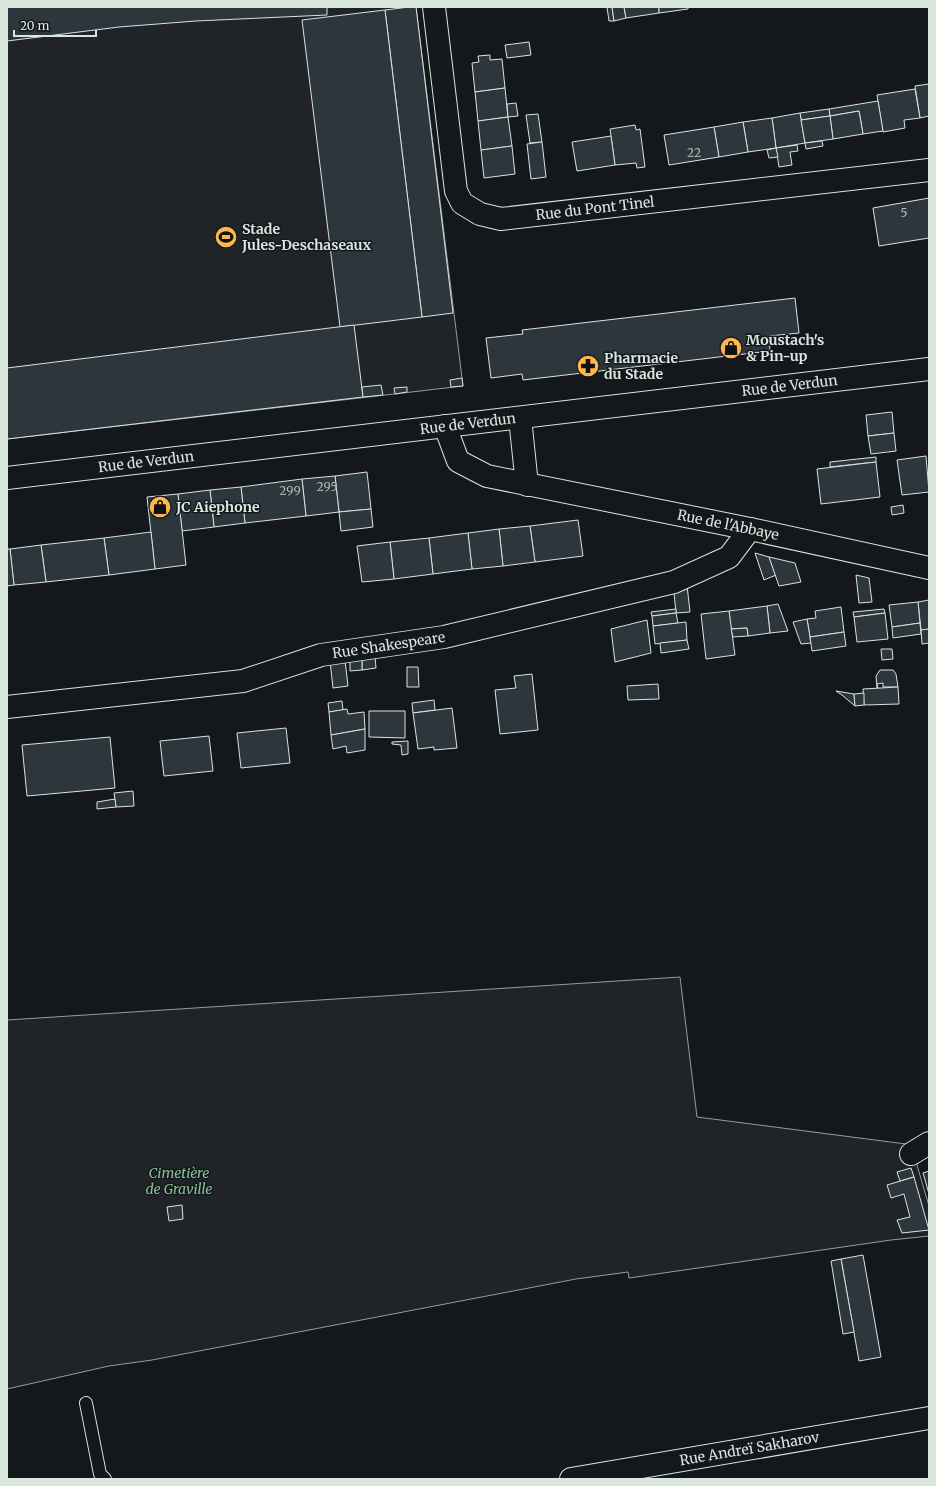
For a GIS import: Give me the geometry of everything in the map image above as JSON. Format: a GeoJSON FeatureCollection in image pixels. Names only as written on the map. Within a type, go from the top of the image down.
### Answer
{"type":"FeatureCollection","features":[{"type":"Feature","properties":{"kind":"street","name":"Rue du Pont Tinel"},"geometry":{"type":"LineString","coordinates":[[434,7],[456,191],[462,203],[480,214],[501,219],[929,170]]}},
{"type":"Feature","properties":{"kind":"street","name":"Rue de Verdun"},"geometry":{"type":"LineString","coordinates":[[7,478],[929,369]]}},
{"type":"Feature","properties":{"kind":"street"},"geometry":{"type":"LineString","coordinates":[[520,418],[527,485]]}},
{"type":"Feature","properties":{"kind":"street","name":"Rue de l'Abbaye"},"geometry":{"type":"LineString","coordinates":[[445,426],[458,461],[487,476],[750,529],[929,568]]}},
{"type":"Feature","properties":{"kind":"street","name":"Rue Shakespeare"},"geometry":{"type":"LineString","coordinates":[[7,707],[243,681],[321,655],[444,637],[674,582],[729,557],[750,529]]}},
{"type":"Feature","properties":{"kind":"street","name":"Rue Andreï Sakharov"},"geometry":{"type":"LineString","coordinates":[[571,1479],[929,1418]]}},
{"type":"Feature","properties":{"kind":"lane"},"geometry":{"type":"LineString","coordinates":[[86,1403],[100,1474],[105,1479]]}},
{"type":"Feature","properties":{"kind":"green space","name":"Stade Jules-Deschaseaux"},"geometry":{"type":"Polygon","coordinates":[[[7,7],[416,7],[463,386],[7,439],[7,7]]]}},
{"type":"Feature","properties":{"kind":"green space","name":"Cimetière de Graville"},"geometry":{"type":"Polygon","coordinates":[[[680,977],[697,1117],[906,1144],[917,1165],[929,1206],[929,1236],[891,1240],[629,1278],[628,1272],[576,1279],[152,1360],[109,1366],[7,1389],[7,1020],[680,977]]]}},
{"type":"Feature","properties":{"kind":"building"},"geometry":{"type":"Polygon","coordinates":[[[7,7],[327,7],[327,15],[196,21],[119,27],[7,41],[7,7]]]}},
{"type":"Feature","properties":{"kind":"building"},"geometry":{"type":"Polygon","coordinates":[[[416,7],[453,313],[422,317],[385,10],[416,7]]]}},
{"type":"Feature","properties":{"kind":"building"},"geometry":{"type":"Polygon","coordinates":[[[607,7],[612,7],[614,21],[609,21],[607,7]]]}},
{"type":"Feature","properties":{"kind":"building"},"geometry":{"type":"Polygon","coordinates":[[[612,7],[624,7],[626,18],[614,21],[612,7]]]}},
{"type":"Feature","properties":{"kind":"building"},"geometry":{"type":"Polygon","coordinates":[[[624,7],[659,7],[659,13],[626,18],[624,7]]]}},
{"type":"Feature","properties":{"kind":"building"},"geometry":{"type":"Polygon","coordinates":[[[659,7],[688,7],[688,9],[659,13],[659,7]]]}},
{"type":"Feature","properties":{"kind":"building"},"geometry":{"type":"Polygon","coordinates":[[[385,10],[422,317],[340,327],[302,20],[385,10]]]}},
{"type":"Feature","properties":{"kind":"building"},"geometry":{"type":"Polygon","coordinates":[[[529,42],[531,55],[507,58],[505,45],[529,42]]]}},
{"type":"Feature","properties":{"kind":"building"},"geometry":{"type":"Polygon","coordinates":[[[490,55],[490,60],[502,59],[505,88],[475,92],[472,63],[479,62],[478,56],[490,55]]]}},
{"type":"Feature","properties":{"kind":"building"},"geometry":{"type":"Polygon","coordinates":[[[929,84],[929,116],[920,118],[915,86],[929,84]]]}},
{"type":"Feature","properties":{"kind":"building"},"geometry":{"type":"Polygon","coordinates":[[[505,88],[508,117],[478,121],[475,92],[505,88]]]}},
{"type":"Feature","properties":{"kind":"building"},"geometry":{"type":"Polygon","coordinates":[[[915,89],[920,118],[904,120],[905,128],[883,132],[877,95],[915,89]]]}},
{"type":"Feature","properties":{"kind":"building"},"geometry":{"type":"Polygon","coordinates":[[[878,101],[883,131],[863,134],[859,111],[830,116],[829,109],[878,101]]]}},
{"type":"Feature","properties":{"kind":"building"},"geometry":{"type":"Polygon","coordinates":[[[516,103],[518,116],[508,117],[507,104],[516,103]]]}},
{"type":"Feature","properties":{"kind":"building"},"geometry":{"type":"Polygon","coordinates":[[[829,109],[830,116],[801,120],[800,113],[829,109]]]}},
{"type":"Feature","properties":{"kind":"building"},"geometry":{"type":"Polygon","coordinates":[[[859,111],[863,134],[833,139],[830,116],[859,111]]]}},
{"type":"Feature","properties":{"kind":"building"},"geometry":{"type":"Polygon","coordinates":[[[800,113],[805,143],[776,148],[772,118],[800,113]]]}},
{"type":"Feature","properties":{"kind":"building"},"geometry":{"type":"Polygon","coordinates":[[[538,114],[542,142],[530,143],[526,115],[538,114]]]}},
{"type":"Feature","properties":{"kind":"building"},"geometry":{"type":"Polygon","coordinates":[[[830,116],[833,139],[805,143],[801,120],[830,116]]]}},
{"type":"Feature","properties":{"kind":"building"},"geometry":{"type":"Polygon","coordinates":[[[508,117],[512,146],[481,150],[478,121],[508,117]]]}},
{"type":"Feature","properties":{"kind":"building"},"geometry":{"type":"Polygon","coordinates":[[[772,118],[776,148],[748,152],[743,122],[772,118]]]}},
{"type":"Feature","properties":{"kind":"building"},"geometry":{"type":"Polygon","coordinates":[[[743,122],[748,152],[719,157],[714,127],[743,122]]]}},
{"type":"Feature","properties":{"kind":"building"},"geometry":{"type":"Polygon","coordinates":[[[635,125],[636,130],[640,129],[645,167],[637,168],[636,163],[615,165],[610,129],[635,125]]]}},
{"type":"Feature","properties":{"kind":"building"},"geometry":{"type":"Polygon","coordinates":[[[714,127],[719,157],[669,165],[664,135],[714,127]]]}},
{"type":"Feature","properties":{"kind":"building"},"geometry":{"type":"Polygon","coordinates":[[[611,136],[615,165],[577,171],[572,142],[611,136]]]}},
{"type":"Feature","properties":{"kind":"building"},"geometry":{"type":"Polygon","coordinates":[[[822,141],[823,146],[806,149],[805,143],[822,141]]]}},
{"type":"Feature","properties":{"kind":"building"},"geometry":{"type":"Polygon","coordinates":[[[542,142],[546,177],[531,179],[527,144],[542,142]]]}},
{"type":"Feature","properties":{"kind":"building"},"geometry":{"type":"Polygon","coordinates":[[[797,145],[798,151],[790,152],[792,165],[779,167],[776,148],[797,145]]]}},
{"type":"Feature","properties":{"kind":"building"},"geometry":{"type":"Polygon","coordinates":[[[512,146],[515,174],[484,178],[481,150],[512,146]]]}},
{"type":"Feature","properties":{"kind":"building"},"geometry":{"type":"Polygon","coordinates":[[[776,148],[778,157],[769,158],[767,150],[776,148]]]}},
{"type":"Feature","properties":{"kind":"building"},"geometry":{"type":"Polygon","coordinates":[[[929,198],[929,238],[879,246],[873,208],[929,198]]]}},
{"type":"Feature","properties":{"kind":"building"},"geometry":{"type":"Polygon","coordinates":[[[795,298],[799,333],[769,336],[770,351],[523,380],[522,374],[491,378],[486,338],[523,334],[522,330],[795,298]]]}},
{"type":"Feature","properties":{"kind":"building"},"geometry":{"type":"Polygon","coordinates":[[[354,325],[363,397],[7,439],[7,368],[354,325]]]}},
{"type":"Feature","properties":{"kind":"building"},"geometry":{"type":"Polygon","coordinates":[[[462,378],[463,386],[451,387],[450,380],[462,378]]]}},
{"type":"Feature","properties":{"kind":"building"},"geometry":{"type":"Polygon","coordinates":[[[381,385],[383,395],[363,397],[362,387],[381,385]]]}},
{"type":"Feature","properties":{"kind":"building"},"geometry":{"type":"Polygon","coordinates":[[[407,387],[407,392],[395,394],[394,388],[407,387]]]}},
{"type":"Feature","properties":{"kind":"building"},"geometry":{"type":"Polygon","coordinates":[[[892,412],[894,433],[868,436],[866,415],[892,412]]]}},
{"type":"Feature","properties":{"kind":"building"},"geometry":{"type":"Polygon","coordinates":[[[894,433],[896,451],[871,454],[868,436],[894,433]]]}},
{"type":"Feature","properties":{"kind":"building"},"geometry":{"type":"Polygon","coordinates":[[[926,456],[929,492],[902,495],[897,460],[926,456]]]}},
{"type":"Feature","properties":{"kind":"building"},"geometry":{"type":"Polygon","coordinates":[[[876,457],[876,462],[830,467],[830,462],[876,457]]]}},
{"type":"Feature","properties":{"kind":"building"},"geometry":{"type":"Polygon","coordinates":[[[876,462],[880,497],[821,504],[817,469],[876,462]]]}},
{"type":"Feature","properties":{"kind":"building"},"geometry":{"type":"Polygon","coordinates":[[[367,472],[371,509],[339,512],[335,476],[367,472]]]}},
{"type":"Feature","properties":{"kind":"building"},"geometry":{"type":"Polygon","coordinates":[[[335,476],[339,512],[306,516],[302,479],[335,476]]]}},
{"type":"Feature","properties":{"kind":"building"},"geometry":{"type":"Polygon","coordinates":[[[302,479],[306,516],[245,523],[241,487],[302,479]]]}},
{"type":"Feature","properties":{"kind":"building"},"geometry":{"type":"Polygon","coordinates":[[[241,487],[245,523],[214,527],[210,490],[241,487]]]}},
{"type":"Feature","properties":{"kind":"building"},"geometry":{"type":"Polygon","coordinates":[[[210,490],[214,527],[182,531],[178,494],[210,490]]]}},
{"type":"Feature","properties":{"kind":"building"},"geometry":{"type":"Polygon","coordinates":[[[178,494],[186,565],[155,569],[147,497],[178,494]]]}},
{"type":"Feature","properties":{"kind":"building"},"geometry":{"type":"Polygon","coordinates":[[[903,505],[904,513],[892,515],[891,507],[903,505]]]}},
{"type":"Feature","properties":{"kind":"building"},"geometry":{"type":"Polygon","coordinates":[[[371,509],[373,527],[341,531],[339,512],[371,509]]]}},
{"type":"Feature","properties":{"kind":"building"},"geometry":{"type":"Polygon","coordinates":[[[578,520],[583,556],[535,562],[530,526],[578,520]]]}},
{"type":"Feature","properties":{"kind":"building"},"geometry":{"type":"Polygon","coordinates":[[[530,526],[535,562],[503,566],[499,529],[530,526]]]}},
{"type":"Feature","properties":{"kind":"building"},"geometry":{"type":"Polygon","coordinates":[[[499,529],[503,566],[472,569],[468,533],[499,529]]]}},
{"type":"Feature","properties":{"kind":"building"},"geometry":{"type":"Polygon","coordinates":[[[151,532],[155,569],[109,575],[104,538],[151,532]]]}},
{"type":"Feature","properties":{"kind":"building"},"geometry":{"type":"Polygon","coordinates":[[[468,533],[472,569],[433,574],[429,538],[468,533]]]}},
{"type":"Feature","properties":{"kind":"building"},"geometry":{"type":"Polygon","coordinates":[[[104,538],[109,575],[46,582],[41,545],[104,538]]]}},
{"type":"Feature","properties":{"kind":"building"},"geometry":{"type":"Polygon","coordinates":[[[429,538],[433,574],[394,579],[390,542],[429,538]]]}},
{"type":"Feature","properties":{"kind":"building"},"geometry":{"type":"Polygon","coordinates":[[[390,542],[394,579],[362,582],[357,546],[390,542]]]}},
{"type":"Feature","properties":{"kind":"building"},"geometry":{"type":"Polygon","coordinates":[[[41,545],[46,582],[14,585],[10,549],[41,545]]]}},
{"type":"Feature","properties":{"kind":"building"},"geometry":{"type":"Polygon","coordinates":[[[7,549],[10,549],[14,585],[7,586],[7,549]]]}},
{"type":"Feature","properties":{"kind":"building"},"geometry":{"type":"Polygon","coordinates":[[[755,553],[769,557],[776,575],[764,580],[755,553]]]}},
{"type":"Feature","properties":{"kind":"building"},"geometry":{"type":"Polygon","coordinates":[[[769,557],[795,563],[801,582],[779,586],[769,557]]]}},
{"type":"Feature","properties":{"kind":"building"},"geometry":{"type":"Polygon","coordinates":[[[856,575],[869,578],[872,602],[859,603],[856,575]]]}},
{"type":"Feature","properties":{"kind":"building"},"geometry":{"type":"Polygon","coordinates":[[[687,585],[690,612],[676,613],[674,593],[687,585]]]}},
{"type":"Feature","properties":{"kind":"building"},"geometry":{"type":"Polygon","coordinates":[[[929,600],[929,629],[921,630],[918,602],[929,600]]]}},
{"type":"Feature","properties":{"kind":"building"},"geometry":{"type":"Polygon","coordinates":[[[918,602],[920,623],[892,627],[889,605],[918,602]]]}},
{"type":"Feature","properties":{"kind":"building"},"geometry":{"type":"Polygon","coordinates":[[[778,604],[788,631],[770,633],[767,606],[778,604]]]}},
{"type":"Feature","properties":{"kind":"building"},"geometry":{"type":"Polygon","coordinates":[[[767,606],[770,633],[748,636],[747,628],[731,629],[729,611],[767,606]]]}},
{"type":"Feature","properties":{"kind":"building"},"geometry":{"type":"Polygon","coordinates":[[[841,607],[844,632],[810,637],[807,619],[816,618],[815,611],[841,607]]]}},
{"type":"Feature","properties":{"kind":"building"},"geometry":{"type":"Polygon","coordinates":[[[676,609],[676,613],[652,616],[651,612],[676,609]]]}},
{"type":"Feature","properties":{"kind":"building"},"geometry":{"type":"Polygon","coordinates":[[[884,609],[885,613],[854,617],[853,612],[884,609]]]}},
{"type":"Feature","properties":{"kind":"building"},"geometry":{"type":"Polygon","coordinates":[[[729,611],[735,655],[706,659],[701,614],[729,611]]]}},
{"type":"Feature","properties":{"kind":"building"},"geometry":{"type":"Polygon","coordinates":[[[676,613],[678,623],[653,626],[652,616],[676,613]]]}},
{"type":"Feature","properties":{"kind":"building"},"geometry":{"type":"Polygon","coordinates":[[[885,613],[888,639],[857,642],[854,617],[885,613]]]}},
{"type":"Feature","properties":{"kind":"building"},"geometry":{"type":"Polygon","coordinates":[[[807,619],[811,643],[801,644],[793,622],[807,619]]]}},
{"type":"Feature","properties":{"kind":"building"},"geometry":{"type":"Polygon","coordinates":[[[647,620],[651,653],[615,662],[611,629],[647,620]]]}},
{"type":"Feature","properties":{"kind":"building"},"geometry":{"type":"Polygon","coordinates":[[[686,622],[687,640],[655,644],[653,626],[686,622]]]}},
{"type":"Feature","properties":{"kind":"building"},"geometry":{"type":"Polygon","coordinates":[[[920,623],[921,634],[893,638],[892,627],[920,623]]]}},
{"type":"Feature","properties":{"kind":"building"},"geometry":{"type":"Polygon","coordinates":[[[747,628],[748,636],[733,637],[731,629],[747,628]]]}},
{"type":"Feature","properties":{"kind":"building"},"geometry":{"type":"Polygon","coordinates":[[[929,629],[929,643],[922,644],[921,630],[929,629]]]}},
{"type":"Feature","properties":{"kind":"building"},"geometry":{"type":"Polygon","coordinates":[[[844,632],[846,646],[812,651],[810,637],[844,632]]]}},
{"type":"Feature","properties":{"kind":"building"},"geometry":{"type":"Polygon","coordinates":[[[687,640],[689,649],[661,653],[660,643],[687,640]]]}},
{"type":"Feature","properties":{"kind":"building"},"geometry":{"type":"Polygon","coordinates":[[[881,649],[892,649],[893,659],[882,660],[881,649]]]}},
{"type":"Feature","properties":{"kind":"building"},"geometry":{"type":"Polygon","coordinates":[[[375,656],[376,668],[362,670],[362,657],[375,656]]]}},
{"type":"Feature","properties":{"kind":"building"},"geometry":{"type":"Polygon","coordinates":[[[362,657],[362,670],[350,671],[350,659],[362,657]]]}},
{"type":"Feature","properties":{"kind":"building"},"geometry":{"type":"Polygon","coordinates":[[[345,660],[348,686],[333,688],[330,661],[345,660]]]}},
{"type":"Feature","properties":{"kind":"building"},"geometry":{"type":"Polygon","coordinates":[[[407,667],[418,667],[419,687],[407,687],[407,667]]]}},
{"type":"Feature","properties":{"kind":"building"},"geometry":{"type":"Polygon","coordinates":[[[880,670],[893,670],[896,674],[898,687],[883,687],[883,683],[877,684],[877,688],[876,676],[880,670]]]}},
{"type":"Feature","properties":{"kind":"building"},"geometry":{"type":"Polygon","coordinates":[[[532,674],[538,730],[500,734],[495,690],[516,688],[514,676],[532,674]]]}},
{"type":"Feature","properties":{"kind":"building"},"geometry":{"type":"Polygon","coordinates":[[[658,684],[659,699],[628,700],[627,686],[658,684]]]}},
{"type":"Feature","properties":{"kind":"building"},"geometry":{"type":"Polygon","coordinates":[[[898,687],[899,704],[864,705],[863,689],[898,687]]]}},
{"type":"Feature","properties":{"kind":"building"},"geometry":{"type":"Polygon","coordinates":[[[836,691],[854,694],[855,706],[842,695],[836,691]]]}},
{"type":"Feature","properties":{"kind":"building"},"geometry":{"type":"Polygon","coordinates":[[[864,693],[864,705],[855,706],[854,694],[864,693]]]}},
{"type":"Feature","properties":{"kind":"building"},"geometry":{"type":"Polygon","coordinates":[[[434,700],[435,710],[413,713],[412,703],[434,700]]]}},
{"type":"Feature","properties":{"kind":"building"},"geometry":{"type":"Polygon","coordinates":[[[342,701],[343,710],[329,712],[328,703],[342,701]]]}},
{"type":"Feature","properties":{"kind":"building"},"geometry":{"type":"Polygon","coordinates":[[[452,708],[457,748],[434,750],[434,747],[418,749],[413,713],[452,708]]]}},
{"type":"Feature","properties":{"kind":"building"},"geometry":{"type":"Polygon","coordinates":[[[347,709],[348,714],[364,712],[365,729],[331,735],[329,712],[347,709]]]}},
{"type":"Feature","properties":{"kind":"building"},"geometry":{"type":"Polygon","coordinates":[[[369,711],[405,711],[405,738],[369,737],[369,711]]]}},
{"type":"Feature","properties":{"kind":"building"},"geometry":{"type":"Polygon","coordinates":[[[286,728],[290,763],[241,768],[237,733],[286,728]]]}},
{"type":"Feature","properties":{"kind":"building"},"geometry":{"type":"Polygon","coordinates":[[[365,729],[365,750],[347,753],[346,746],[333,749],[331,735],[365,729]]]}},
{"type":"Feature","properties":{"kind":"building"},"geometry":{"type":"Polygon","coordinates":[[[209,736],[213,771],[164,776],[160,741],[209,736]]]}},
{"type":"Feature","properties":{"kind":"building"},"geometry":{"type":"Polygon","coordinates":[[[110,737],[115,788],[27,796],[22,745],[110,737]]]}},
{"type":"Feature","properties":{"kind":"building"},"geometry":{"type":"Polygon","coordinates":[[[408,741],[408,754],[402,755],[401,745],[392,744],[392,742],[408,741]]]}},
{"type":"Feature","properties":{"kind":"building"},"geometry":{"type":"Polygon","coordinates":[[[133,791],[134,806],[116,807],[114,793],[133,791]]]}},
{"type":"Feature","properties":{"kind":"building"},"geometry":{"type":"Polygon","coordinates":[[[115,799],[116,807],[97,809],[97,802],[115,799]]]}},
{"type":"Feature","properties":{"kind":"building"},"geometry":{"type":"Polygon","coordinates":[[[911,1168],[914,1177],[900,1181],[897,1172],[911,1168]]]}},
{"type":"Feature","properties":{"kind":"building"},"geometry":{"type":"Polygon","coordinates":[[[929,1171],[929,1194],[923,1173],[929,1171]]]}},
{"type":"Feature","properties":{"kind":"building"},"geometry":{"type":"Polygon","coordinates":[[[914,1177],[929,1230],[902,1233],[897,1220],[910,1217],[904,1194],[891,1198],[887,1185],[914,1177]]]}},
{"type":"Feature","properties":{"kind":"building"},"geometry":{"type":"Polygon","coordinates":[[[182,1205],[183,1219],[169,1221],[167,1207],[182,1205]]]}},
{"type":"Feature","properties":{"kind":"building"},"geometry":{"type":"Polygon","coordinates":[[[863,1255],[881,1357],[859,1361],[841,1259],[863,1255]]]}},
{"type":"Feature","properties":{"kind":"building"},"geometry":{"type":"Polygon","coordinates":[[[841,1259],[854,1332],[843,1334],[831,1261],[841,1259]]]}},
{"type":"Feature","properties":{"kind":"place","name":"Stade Jules-Deschaseaux"},"geometry":{"type":"Point","coordinates":[226,237]}},
{"type":"Feature","properties":{"kind":"place","name":"Moustach's & Pin-up"},"geometry":{"type":"Point","coordinates":[731,348]}},
{"type":"Feature","properties":{"kind":"place","name":"Pharmacie du Stade"},"geometry":{"type":"Point","coordinates":[588,366]}},
{"type":"Feature","properties":{"kind":"place","name":"JC Aiephone"},"geometry":{"type":"Point","coordinates":[160,507]}}]}
